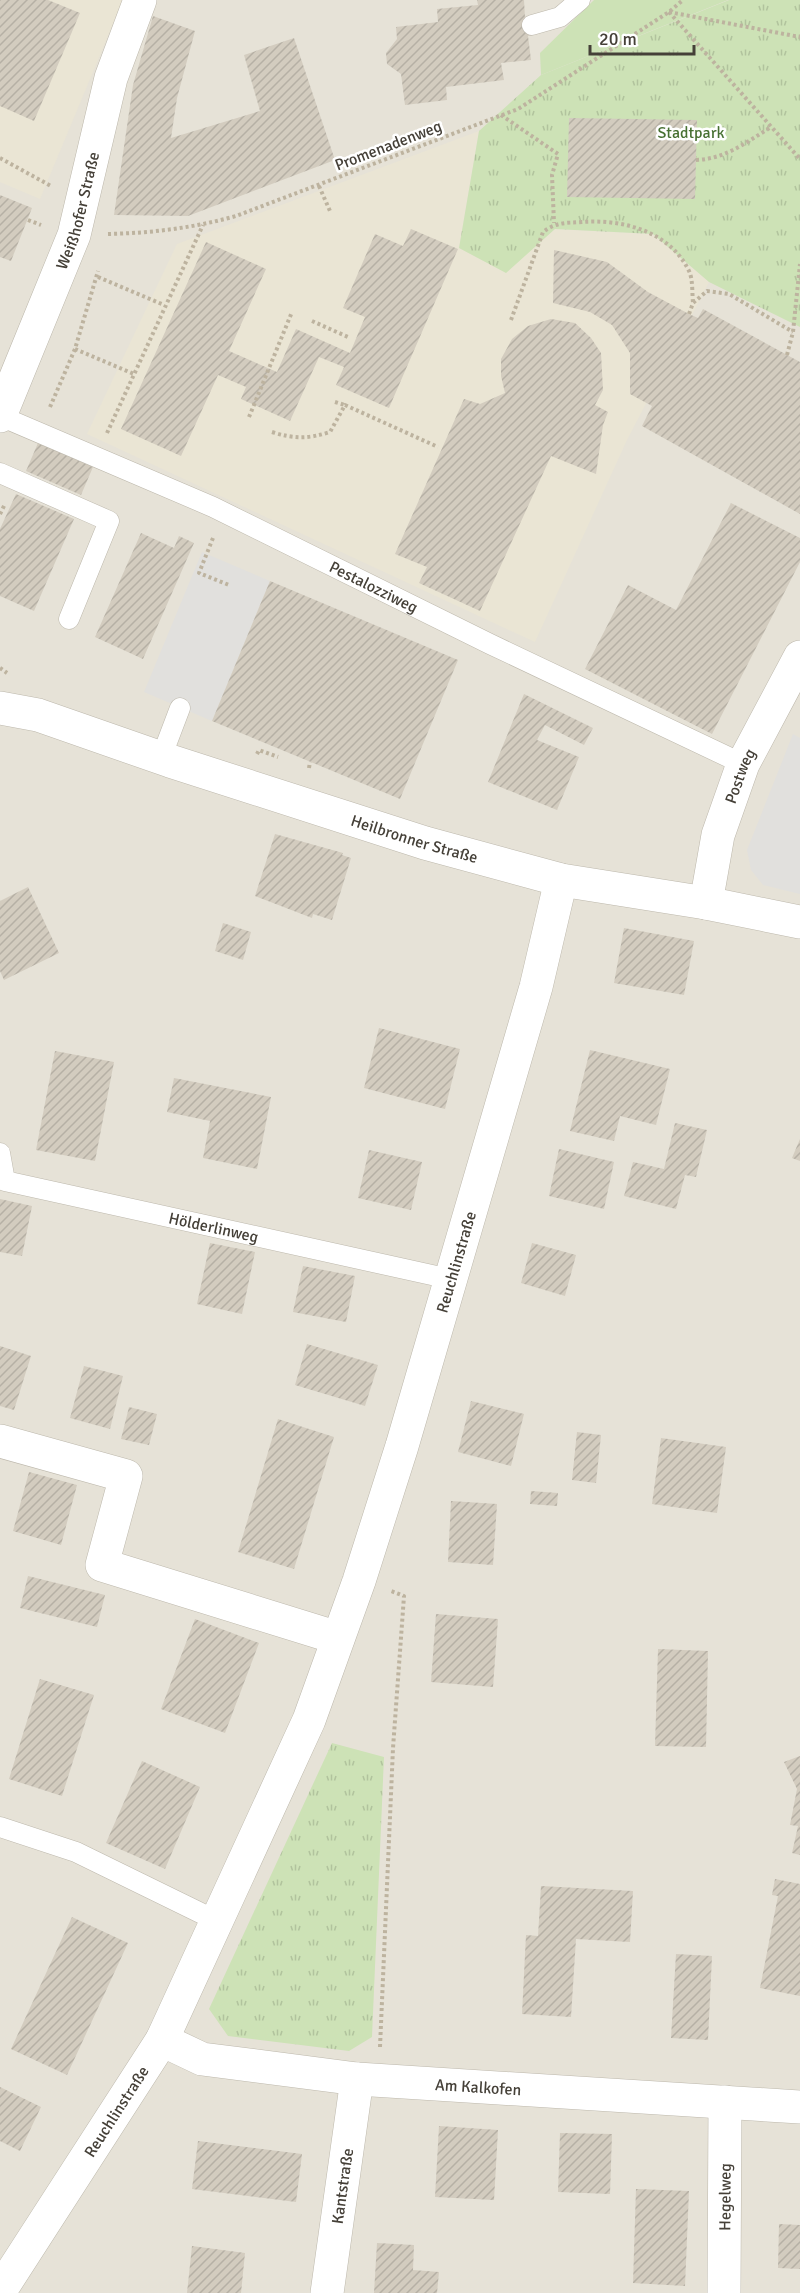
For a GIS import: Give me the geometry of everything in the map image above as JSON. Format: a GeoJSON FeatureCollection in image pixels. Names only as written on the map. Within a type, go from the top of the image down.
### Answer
{"type":"FeatureCollection","features":[{"type":"Feature","properties":{"kind":"street","name":"Weißhofer Straße"},"geometry":{"type":"LineString","coordinates":[[0,416],[74,235],[111,78],[140,0]]}},
{"type":"Feature","properties":{"kind":"street","name":"Postweg"},"geometry":{"type":"LineString","coordinates":[[706,903],[718,835],[743,764],[800,657]]}},
{"type":"Feature","properties":{"kind":"street","name":"Heilbronner Straße"},"geometry":{"type":"LineString","coordinates":[[0,686],[38,715]]}},
{"type":"Feature","properties":{"kind":"street","name":"Heilbronner Straße"},"geometry":{"type":"LineString","coordinates":[[0,708],[38,715],[160,758],[425,843],[561,880],[706,903],[800,922]]}},
{"type":"Feature","properties":{"kind":"street","name":"Reuchlinstraße"},"geometry":{"type":"LineString","coordinates":[[0,2291],[162,2040],[309,1720],[359,1581],[402,1446],[536,987],[561,880]]}},
{"type":"Feature","properties":{"kind":"street"},"geometry":{"type":"LineString","coordinates":[[0,1441],[126,1476],[102,1565],[338,1638]]}},
{"type":"Feature","properties":{"kind":"street","name":"Am Kalkofen"},"geometry":{"type":"LineString","coordinates":[[162,2040],[202,2059],[368,2080],[800,2108]]}},
{"type":"Feature","properties":{"kind":"street","name":"Kantstraße"},"geometry":{"type":"LineString","coordinates":[[327,2293],[368,2080]]}},
{"type":"Feature","properties":{"kind":"street","name":"Hegelweg"},"geometry":{"type":"LineString","coordinates":[[724,2293],[725,2102]]}},
{"type":"Feature","properties":{"kind":"lane"},"geometry":{"type":"LineString","coordinates":[[532,25],[560,17],[580,0]]}},
{"type":"Feature","properties":{"kind":"lane","name":"Pestalozziweg"},"geometry":{"type":"LineString","coordinates":[[0,416],[41,431],[223,512],[500,649],[743,764]]}},
{"type":"Feature","properties":{"kind":"lane"},"geometry":{"type":"LineString","coordinates":[[0,473],[109,521],[69,619]]}},
{"type":"Feature","properties":{"kind":"lane"},"geometry":{"type":"LineString","coordinates":[[160,758],[180,708]]}},
{"type":"Feature","properties":{"kind":"lane","name":"Hölderlinweg"},"geometry":{"type":"LineString","coordinates":[[0,1153],[5,1181],[450,1279]]}},
{"type":"Feature","properties":{"kind":"lane"},"geometry":{"type":"LineString","coordinates":[[0,1827],[76,1852],[217,1921]]}},
{"type":"Feature","properties":{"kind":"path","name":"Promenadenweg"},"geometry":{"type":"LineString","coordinates":[[74,235],[156,233],[203,225],[319,186],[518,109],[669,12],[682,0]]}},
{"type":"Feature","properties":{"kind":"path"},"geometry":{"type":"LineString","coordinates":[[669,12],[800,37]]}},
{"type":"Feature","properties":{"kind":"path"},"geometry":{"type":"LineString","coordinates":[[669,12],[800,159]]}},
{"type":"Feature","properties":{"kind":"path"},"geometry":{"type":"LineString","coordinates":[[501,115],[558,154],[552,174],[554,223]]}},
{"type":"Feature","properties":{"kind":"path"},"geometry":{"type":"LineString","coordinates":[[696,160],[712,159],[736,149],[771,127]]}},
{"type":"Feature","properties":{"kind":"path"},"geometry":{"type":"LineString","coordinates":[[0,158],[55,188]]}},
{"type":"Feature","properties":{"kind":"path"},"geometry":{"type":"LineString","coordinates":[[319,186],[330,211]]}},
{"type":"Feature","properties":{"kind":"path"},"geometry":{"type":"LineString","coordinates":[[511,320],[543,232],[554,223],[602,220],[624,223],[653,234],[673,250],[690,271],[693,303],[689,314]]}},
{"type":"Feature","properties":{"kind":"path"},"geometry":{"type":"LineString","coordinates":[[106,435],[164,305],[203,225]]}},
{"type":"Feature","properties":{"kind":"path"},"geometry":{"type":"LineString","coordinates":[[787,355],[793,332],[800,264]]}},
{"type":"Feature","properties":{"kind":"path"},"geometry":{"type":"LineString","coordinates":[[41,431],[75,349],[98,277],[164,305]]}},
{"type":"Feature","properties":{"kind":"path"},"geometry":{"type":"LineString","coordinates":[[693,303],[707,291],[729,294],[793,332]]}},
{"type":"Feature","properties":{"kind":"path"},"geometry":{"type":"LineString","coordinates":[[249,417],[292,312]]}},
{"type":"Feature","properties":{"kind":"path"},"geometry":{"type":"LineString","coordinates":[[312,321],[348,337]]}},
{"type":"Feature","properties":{"kind":"path"},"geometry":{"type":"LineString","coordinates":[[75,349],[134,374]]}},
{"type":"Feature","properties":{"kind":"path"},"geometry":{"type":"LineString","coordinates":[[335,402],[438,447]]}},
{"type":"Feature","properties":{"kind":"path"},"geometry":{"type":"LineString","coordinates":[[272,432],[291,438],[309,438],[330,432],[345,405]]}},
{"type":"Feature","properties":{"kind":"path"},"geometry":{"type":"LineString","coordinates":[[223,512],[199,573],[229,585]]}},
{"type":"Feature","properties":{"kind":"path"},"geometry":{"type":"LineString","coordinates":[[359,1581],[404,1596],[368,2080]]}},
{"type":"Feature","properties":{"kind":"shaded area"},"geometry":{"type":"Polygon","coordinates":[[[0,0],[800,0],[800,2293],[0,2293],[0,0]]]}},
{"type":"Feature","properties":{"kind":"shaded area"},"geometry":{"type":"Polygon","coordinates":[[[0,0],[123,0],[40,199],[0,182],[0,0]]]}},
{"type":"Feature","properties":{"kind":"shaded area"},"geometry":{"type":"Polygon","coordinates":[[[479,131],[459,248],[506,272],[554,229],[653,234],[709,282],[626,442],[535,642],[87,434],[177,244],[479,131]]]}},
{"type":"Feature","properties":{"kind":"shaded area"},"geometry":{"type":"Polygon","coordinates":[[[202,552],[270,581],[212,721],[144,692],[202,552]]]}},
{"type":"Feature","properties":{"kind":"shaded area"},"geometry":{"type":"Polygon","coordinates":[[[793,734],[800,738],[800,894],[763,885],[751,870],[747,850],[793,734]]]}},
{"type":"Feature","properties":{"kind":"green space"},"geometry":{"type":"Polygon","coordinates":[[[594,0],[728,0],[541,75],[540,53],[594,0]]]}},
{"type":"Feature","properties":{"kind":"green space","name":"Stadtpark"},"geometry":{"type":"Polygon","coordinates":[[[729,0],[800,0],[800,327],[709,282],[653,234],[555,229],[506,273],[459,248],[479,131],[541,75],[729,0]]]}},
{"type":"Feature","properties":{"kind":"green space"},"geometry":{"type":"Polygon","coordinates":[[[332,1743],[384,1757],[372,2037],[349,2051],[228,2036],[209,2009],[332,1743]]]}},
{"type":"Feature","properties":{"kind":"building"},"geometry":{"type":"Polygon","coordinates":[[[0,0],[48,0],[80,13],[34,121],[0,106],[0,0]]]}},
{"type":"Feature","properties":{"kind":"building"},"geometry":{"type":"Polygon","coordinates":[[[477,0],[524,0],[525,18],[531,17],[533,35],[528,36],[531,60],[501,63],[504,80],[446,87],[447,100],[405,105],[401,74],[387,64],[386,53],[397,39],[396,27],[438,22],[437,9],[478,5],[477,0]]]}},
{"type":"Feature","properties":{"kind":"building"},"geometry":{"type":"Polygon","coordinates":[[[153,16],[195,31],[177,98],[171,138],[260,111],[244,55],[294,38],[335,160],[188,216],[114,215],[133,85],[153,16]]]}},
{"type":"Feature","properties":{"kind":"building"},"geometry":{"type":"Polygon","coordinates":[[[569,118],[697,120],[695,199],[567,197],[569,118]]]}},
{"type":"Feature","properties":{"kind":"building"},"geometry":{"type":"Polygon","coordinates":[[[0,195],[32,208],[11,261],[0,257],[0,195]]]}},
{"type":"Feature","properties":{"kind":"building"},"geometry":{"type":"Polygon","coordinates":[[[411,229],[458,249],[389,408],[336,385],[344,367],[319,357],[290,421],[241,399],[246,387],[218,375],[181,456],[121,429],[206,242],[266,269],[229,351],[277,372],[296,329],[350,353],[365,317],[343,308],[375,234],[403,246],[411,229]]]}},
{"type":"Feature","properties":{"kind":"building"},"geometry":{"type":"Polygon","coordinates":[[[554,250],[607,262],[648,292],[689,314],[698,318],[703,309],[800,362],[800,514],[642,426],[652,406],[630,394],[630,353],[612,325],[590,312],[553,303],[554,250]]]}},
{"type":"Feature","properties":{"kind":"building"},"geometry":{"type":"Polygon","coordinates":[[[551,319],[575,323],[591,338],[601,353],[603,390],[595,405],[608,412],[603,425],[596,474],[551,456],[480,611],[419,583],[427,567],[395,554],[464,399],[480,404],[505,393],[501,376],[501,359],[512,339],[528,326],[551,319]]]}},
{"type":"Feature","properties":{"kind":"building"},"geometry":{"type":"Polygon","coordinates":[[[38,443],[93,467],[81,495],[26,471],[38,443]]]}},
{"type":"Feature","properties":{"kind":"building"},"geometry":{"type":"Polygon","coordinates":[[[16,494],[74,519],[34,611],[0,596],[0,529],[16,494]]]}},
{"type":"Feature","properties":{"kind":"building"},"geometry":{"type":"Polygon","coordinates":[[[731,503],[800,538],[800,562],[712,734],[585,669],[628,585],[676,610],[731,503]]]}},
{"type":"Feature","properties":{"kind":"building"},"geometry":{"type":"Polygon","coordinates":[[[141,533],[174,548],[179,536],[194,543],[143,659],[95,637],[141,533]]]}},
{"type":"Feature","properties":{"kind":"building"},"geometry":{"type":"Polygon","coordinates":[[[270,581],[458,660],[400,799],[212,721],[270,581]]]}},
{"type":"Feature","properties":{"kind":"building"},"geometry":{"type":"Polygon","coordinates":[[[524,694],[593,728],[584,745],[545,725],[537,740],[579,757],[557,810],[488,782],[524,694]]]}},
{"type":"Feature","properties":{"kind":"building"},"geometry":{"type":"Polygon","coordinates":[[[275,834],[343,853],[342,855],[351,858],[332,920],[313,914],[312,918],[255,896],[275,834]]]}},
{"type":"Feature","properties":{"kind":"building"},"geometry":{"type":"Polygon","coordinates":[[[28,887],[59,953],[4,980],[0,971],[0,901],[28,887]]]}},
{"type":"Feature","properties":{"kind":"building"},"geometry":{"type":"Polygon","coordinates":[[[223,923],[251,932],[243,960],[215,951],[223,923]]]}},
{"type":"Feature","properties":{"kind":"building"},"geometry":{"type":"Polygon","coordinates":[[[624,928],[694,941],[684,995],[614,983],[624,928]]]}},
{"type":"Feature","properties":{"kind":"building"},"geometry":{"type":"Polygon","coordinates":[[[379,1028],[460,1049],[445,1109],[364,1088],[379,1028]]]}},
{"type":"Feature","properties":{"kind":"building"},"geometry":{"type":"Polygon","coordinates":[[[590,1050],[670,1069],[656,1125],[620,1116],[614,1141],[570,1131],[590,1050]]]}},
{"type":"Feature","properties":{"kind":"building"},"geometry":{"type":"Polygon","coordinates":[[[55,1051],[114,1062],[95,1161],[36,1150],[55,1051]]]}},
{"type":"Feature","properties":{"kind":"building"},"geometry":{"type":"Polygon","coordinates":[[[174,1078],[271,1097],[257,1169],[203,1158],[210,1121],[167,1112],[174,1078]]]}},
{"type":"Feature","properties":{"kind":"building"},"geometry":{"type":"Polygon","coordinates":[[[675,1123],[707,1130],[696,1177],[685,1175],[676,1209],[624,1196],[633,1162],[664,1169],[675,1123]]]}},
{"type":"Feature","properties":{"kind":"building"},"geometry":{"type":"Polygon","coordinates":[[[800,1139],[800,1161],[792,1158],[800,1139]]]}},
{"type":"Feature","properties":{"kind":"building"},"geometry":{"type":"Polygon","coordinates":[[[559,1149],[614,1162],[604,1209],[549,1196],[559,1149]]]}},
{"type":"Feature","properties":{"kind":"building"},"geometry":{"type":"Polygon","coordinates":[[[369,1150],[422,1162],[411,1210],[358,1198],[369,1150]]]}},
{"type":"Feature","properties":{"kind":"building"},"geometry":{"type":"Polygon","coordinates":[[[0,1199],[32,1206],[22,1256],[0,1252],[0,1199]]]}},
{"type":"Feature","properties":{"kind":"building"},"geometry":{"type":"Polygon","coordinates":[[[210,1243],[255,1252],[242,1314],[197,1304],[210,1243]]]}},
{"type":"Feature","properties":{"kind":"building"},"geometry":{"type":"Polygon","coordinates":[[[532,1243],[576,1255],[565,1296],[521,1283],[532,1243]]]}},
{"type":"Feature","properties":{"kind":"building"},"geometry":{"type":"Polygon","coordinates":[[[303,1266],[355,1276],[346,1322],[293,1312],[303,1266]]]}},
{"type":"Feature","properties":{"kind":"building"},"geometry":{"type":"Polygon","coordinates":[[[307,1344],[378,1365],[365,1406],[295,1385],[307,1344]]]}},
{"type":"Feature","properties":{"kind":"building"},"geometry":{"type":"Polygon","coordinates":[[[0,1346],[31,1356],[14,1410],[0,1406],[0,1346]]]}},
{"type":"Feature","properties":{"kind":"building"},"geometry":{"type":"Polygon","coordinates":[[[84,1366],[123,1376],[110,1429],[70,1418],[84,1366]]]}},
{"type":"Feature","properties":{"kind":"building"},"geometry":{"type":"Polygon","coordinates":[[[471,1401],[524,1414],[511,1466],[458,1452],[471,1401]]]}},
{"type":"Feature","properties":{"kind":"building"},"geometry":{"type":"Polygon","coordinates":[[[129,1407],[157,1414],[149,1445],[121,1439],[129,1407]]]}},
{"type":"Feature","properties":{"kind":"building"},"geometry":{"type":"Polygon","coordinates":[[[278,1419],[334,1437],[294,1569],[238,1552],[278,1419]]]}},
{"type":"Feature","properties":{"kind":"building"},"geometry":{"type":"Polygon","coordinates":[[[577,1432],[601,1435],[596,1483],[572,1480],[577,1432]]]}},
{"type":"Feature","properties":{"kind":"building"},"geometry":{"type":"Polygon","coordinates":[[[661,1438],[726,1447],[717,1513],[652,1504],[661,1438]]]}},
{"type":"Feature","properties":{"kind":"building"},"geometry":{"type":"Polygon","coordinates":[[[29,1472],[77,1485],[61,1545],[13,1531],[29,1472]]]}},
{"type":"Feature","properties":{"kind":"building"},"geometry":{"type":"Polygon","coordinates":[[[531,1491],[558,1493],[557,1506],[530,1504],[531,1491]]]}},
{"type":"Feature","properties":{"kind":"building"},"geometry":{"type":"Polygon","coordinates":[[[451,1501],[497,1504],[493,1565],[448,1562],[451,1501]]]}},
{"type":"Feature","properties":{"kind":"building"},"geometry":{"type":"Polygon","coordinates":[[[28,1576],[105,1595],[97,1627],[20,1608],[28,1576]]]}},
{"type":"Feature","properties":{"kind":"building"},"geometry":{"type":"Polygon","coordinates":[[[436,1614],[498,1619],[493,1687],[431,1682],[436,1614]]]}},
{"type":"Feature","properties":{"kind":"building"},"geometry":{"type":"Polygon","coordinates":[[[195,1619],[259,1643],[225,1733],[161,1709],[195,1619]]]}},
{"type":"Feature","properties":{"kind":"building"},"geometry":{"type":"Polygon","coordinates":[[[658,1649],[708,1651],[706,1747],[655,1746],[658,1649]]]}},
{"type":"Feature","properties":{"kind":"building"},"geometry":{"type":"Polygon","coordinates":[[[40,1679],[94,1695],[62,1796],[9,1779],[40,1679]]]}},
{"type":"Feature","properties":{"kind":"building"},"geometry":{"type":"Polygon","coordinates":[[[800,1756],[800,1855],[792,1853],[798,1826],[790,1825],[797,1789],[784,1762],[800,1756]]]}},
{"type":"Feature","properties":{"kind":"building"},"geometry":{"type":"Polygon","coordinates":[[[142,1761],[200,1787],[165,1869],[106,1843],[142,1761]]]}},
{"type":"Feature","properties":{"kind":"building"},"geometry":{"type":"Polygon","coordinates":[[[775,1879],[800,1884],[800,1996],[760,1988],[778,1896],[772,1895],[775,1879]]]}},
{"type":"Feature","properties":{"kind":"building"},"geometry":{"type":"Polygon","coordinates":[[[541,1886],[633,1891],[630,1942],[576,1939],[571,2017],[522,2014],[526,1935],[538,1936],[541,1886]]]}},
{"type":"Feature","properties":{"kind":"building"},"geometry":{"type":"Polygon","coordinates":[[[72,1917],[128,1943],[67,2075],[11,2049],[72,1917]]]}},
{"type":"Feature","properties":{"kind":"building"},"geometry":{"type":"Polygon","coordinates":[[[676,1954],[712,1956],[708,2040],[671,2038],[676,1954]]]}},
{"type":"Feature","properties":{"kind":"building"},"geometry":{"type":"Polygon","coordinates":[[[0,2087],[41,2107],[20,2151],[0,2141],[0,2087]]]}},
{"type":"Feature","properties":{"kind":"building"},"geometry":{"type":"Polygon","coordinates":[[[439,2126],[498,2130],[494,2200],[435,2197],[439,2126]]]}},
{"type":"Feature","properties":{"kind":"building"},"geometry":{"type":"Polygon","coordinates":[[[560,2133],[612,2134],[610,2194],[558,2192],[560,2133]]]}},
{"type":"Feature","properties":{"kind":"building"},"geometry":{"type":"Polygon","coordinates":[[[198,2141],[302,2154],[296,2202],[192,2189],[198,2141]]]}},
{"type":"Feature","properties":{"kind":"building"},"geometry":{"type":"Polygon","coordinates":[[[636,2189],[689,2191],[685,2286],[633,2283],[636,2189]]]}},
{"type":"Feature","properties":{"kind":"building"},"geometry":{"type":"Polygon","coordinates":[[[779,2224],[800,2225],[800,2269],[778,2268],[779,2224]]]}},
{"type":"Feature","properties":{"kind":"building"},"geometry":{"type":"Polygon","coordinates":[[[377,2243],[414,2245],[413,2270],[439,2272],[437,2293],[374,2293],[377,2243]]]}},
{"type":"Feature","properties":{"kind":"building"},"geometry":{"type":"Polygon","coordinates":[[[192,2246],[245,2253],[241,2293],[187,2293],[192,2246]]]}}]}
